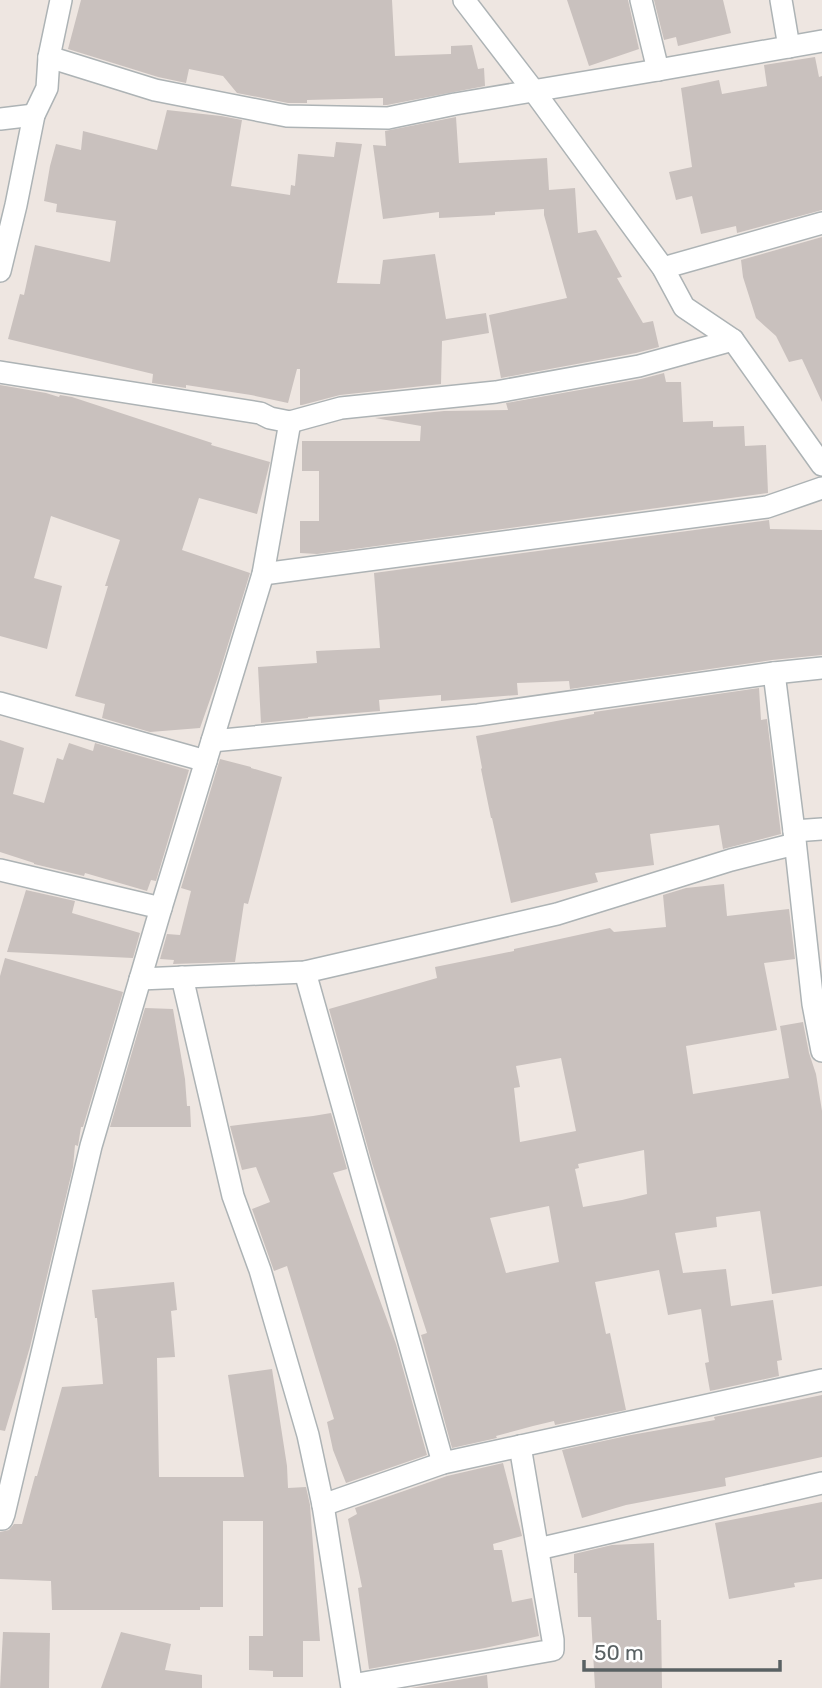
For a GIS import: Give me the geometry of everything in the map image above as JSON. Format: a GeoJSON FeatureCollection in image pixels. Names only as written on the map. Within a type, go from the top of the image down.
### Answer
{"type":"FeatureCollection","features":[{"type":"Feature","properties":{"kind":"street"},"geometry":{"type":"LineString","coordinates":[[0,271],[34,115],[47,88],[49,57],[61,0]]}},
{"type":"Feature","properties":{"kind":"street"},"geometry":{"type":"LineString","coordinates":[[464,0],[663,268],[684,307],[733,340],[822,465]]}},
{"type":"Feature","properties":{"kind":"street"},"geometry":{"type":"LineString","coordinates":[[641,0],[658,70]]}},
{"type":"Feature","properties":{"kind":"street"},"geometry":{"type":"LineString","coordinates":[[781,0],[789,47]]}},
{"type":"Feature","properties":{"kind":"street"},"geometry":{"type":"LineString","coordinates":[[49,57],[155,90],[286,116],[388,118],[533,90],[822,41]]}},
{"type":"Feature","properties":{"kind":"street"},"geometry":{"type":"LineString","coordinates":[[0,119],[34,115]]}},
{"type":"Feature","properties":{"kind":"street"},"geometry":{"type":"LineString","coordinates":[[663,268],[822,223]]}},
{"type":"Feature","properties":{"kind":"street"},"geometry":{"type":"LineString","coordinates":[[0,372],[260,413],[290,422],[341,408],[496,392],[639,366],[733,340]]}},
{"type":"Feature","properties":{"kind":"street"},"geometry":{"type":"LineString","coordinates":[[0,1519],[4,1514],[91,1146],[160,908],[263,574],[290,422]]}},
{"type":"Feature","properties":{"kind":"street"},"geometry":{"type":"LineString","coordinates":[[263,574],[767,507],[822,488]]}},
{"type":"Feature","properties":{"kind":"street"},"geometry":{"type":"LineString","coordinates":[[0,703],[209,751],[822,668]]}},
{"type":"Feature","properties":{"kind":"street"},"geometry":{"type":"LineString","coordinates":[[774,673],[822,1051]]}},
{"type":"Feature","properties":{"kind":"street"},"geometry":{"type":"LineString","coordinates":[[140,979],[305,972],[557,914],[822,829]]}},
{"type":"Feature","properties":{"kind":"street"},"geometry":{"type":"LineString","coordinates":[[0,870],[160,908]]}},
{"type":"Feature","properties":{"kind":"street"},"geometry":{"type":"LineString","coordinates":[[305,972],[443,1463]]}},
{"type":"Feature","properties":{"kind":"street"},"geometry":{"type":"LineString","coordinates":[[181,977],[233,1196],[260,1270],[305,1423],[323,1505],[352,1686],[552,1650],[553,1640],[520,1446]]}},
{"type":"Feature","properties":{"kind":"street"},"geometry":{"type":"LineString","coordinates":[[323,1505],[443,1463],[822,1380]]}},
{"type":"Feature","properties":{"kind":"street"},"geometry":{"type":"LineString","coordinates":[[538,1549],[822,1483]]}},
{"type":"Feature","properties":{"kind":"building"},"geometry":{"type":"Polygon","coordinates":[[[81,0],[392,0],[395,56],[451,54],[451,46],[472,45],[478,69],[484,68],[485,86],[383,105],[383,98],[288,103],[237,93],[223,76],[189,69],[186,83],[68,49],[81,0]]]}},
{"type":"Feature","properties":{"kind":"building"},"geometry":{"type":"Polygon","coordinates":[[[567,0],[628,0],[639,49],[589,66],[567,0]]]}},
{"type":"Feature","properties":{"kind":"building"},"geometry":{"type":"Polygon","coordinates":[[[654,0],[723,0],[731,33],[678,46],[676,37],[664,40],[654,0]]]}},
{"type":"Feature","properties":{"kind":"building"},"geometry":{"type":"Polygon","coordinates":[[[815,57],[819,77],[822,76],[822,210],[737,233],[736,226],[701,234],[692,196],[676,200],[669,172],[692,167],[681,88],[719,80],[722,94],[767,86],[764,65],[815,57]]]}},
{"type":"Feature","properties":{"kind":"building"},"geometry":{"type":"Polygon","coordinates":[[[167,110],[242,120],[231,186],[290,195],[291,185],[295,186],[298,154],[334,157],[336,142],[362,144],[337,283],[380,284],[383,260],[435,254],[446,319],[486,313],[489,333],[442,341],[441,384],[340,395],[302,405],[300,369],[297,369],[288,403],[186,385],[186,388],[152,383],[153,374],[8,339],[20,294],[24,295],[35,245],[110,262],[116,221],[56,212],[57,204],[44,201],[56,144],[81,150],[83,131],[157,150],[167,110]]]}},
{"type":"Feature","properties":{"kind":"building"},"geometry":{"type":"Polygon","coordinates":[[[456,117],[459,163],[547,158],[549,190],[575,188],[578,233],[596,230],[622,277],[617,278],[643,323],[653,321],[659,347],[501,378],[489,315],[567,298],[544,209],[439,218],[439,212],[383,219],[373,145],[386,146],[385,131],[456,117]]]}},
{"type":"Feature","properties":{"kind":"building"},"geometry":{"type":"Polygon","coordinates":[[[822,237],[822,402],[802,359],[789,362],[776,336],[756,318],[743,277],[741,260],[822,237]]]}},
{"type":"Feature","properties":{"kind":"building"},"geometry":{"type":"Polygon","coordinates":[[[664,373],[666,382],[681,382],[683,422],[713,421],[713,427],[744,426],[745,446],[766,445],[768,493],[317,554],[300,553],[300,521],[319,521],[319,471],[302,471],[302,441],[420,441],[421,426],[375,418],[444,411],[508,410],[506,403],[664,373]]]}},
{"type":"Feature","properties":{"kind":"building"},"geometry":{"type":"Polygon","coordinates":[[[0,385],[59,397],[72,397],[212,443],[211,445],[270,462],[257,514],[199,498],[182,550],[250,573],[200,728],[150,732],[102,718],[105,704],[75,696],[120,540],[51,516],[34,578],[62,586],[47,649],[0,636],[0,385]]]}},
{"type":"Feature","properties":{"kind":"building"},"geometry":{"type":"Polygon","coordinates":[[[769,520],[770,529],[822,530],[822,655],[570,689],[569,681],[517,683],[518,695],[441,701],[441,695],[379,700],[380,711],[261,723],[258,667],[317,663],[316,651],[380,648],[374,573],[769,520]]]}},
{"type":"Feature","properties":{"kind":"building"},"geometry":{"type":"Polygon","coordinates":[[[759,688],[761,720],[767,719],[781,834],[723,849],[719,825],[650,834],[654,865],[595,873],[598,882],[511,903],[491,818],[476,736],[594,712],[759,688]]]}},
{"type":"Feature","properties":{"kind":"building"},"geometry":{"type":"Polygon","coordinates":[[[0,740],[24,748],[13,794],[44,803],[57,758],[63,760],[69,743],[93,751],[95,743],[189,770],[156,881],[151,880],[147,891],[85,873],[84,876],[34,864],[0,852],[0,740]]]}},
{"type":"Feature","properties":{"kind":"building"},"geometry":{"type":"Polygon","coordinates":[[[220,759],[282,777],[248,904],[244,903],[235,962],[173,964],[174,960],[160,959],[167,934],[180,935],[191,891],[181,888],[220,759]]]}},
{"type":"Feature","properties":{"kind":"building"},"geometry":{"type":"Polygon","coordinates":[[[724,884],[727,916],[789,909],[795,959],[764,963],[777,1030],[686,1046],[693,1094],[789,1078],[780,1026],[803,1022],[822,1111],[822,1286],[772,1294],[760,1211],[716,1217],[717,1227],[675,1233],[683,1273],[726,1269],[731,1306],[773,1300],[782,1360],[777,1361],[779,1376],[710,1391],[705,1363],[709,1362],[701,1309],[668,1315],[659,1270],[595,1282],[606,1334],[610,1333],[626,1410],[555,1425],[554,1421],[452,1448],[421,1335],[427,1333],[372,1163],[329,1009],[437,978],[435,967],[610,928],[614,932],[666,927],[663,895],[686,888],[724,884]],[[561,1058],[516,1066],[520,1087],[514,1088],[520,1142],[576,1131],[561,1058]],[[644,1150],[578,1164],[579,1168],[575,1169],[583,1207],[647,1194],[644,1150]],[[549,1206],[490,1218],[506,1273],[559,1262],[549,1206]]]}},
{"type":"Feature","properties":{"kind":"building"},"geometry":{"type":"Polygon","coordinates":[[[26,890],[75,901],[72,913],[140,933],[133,958],[7,952],[26,890]]]}},
{"type":"Feature","properties":{"kind":"building"},"geometry":{"type":"Polygon","coordinates":[[[5,958],[123,992],[81,1127],[78,1146],[75,1145],[73,1167],[30,1347],[5,1431],[0,1430],[0,976],[5,958]]]}},
{"type":"Feature","properties":{"kind":"building"},"geometry":{"type":"Polygon","coordinates":[[[145,1008],[173,1009],[187,1106],[190,1106],[191,1127],[110,1127],[145,1008]]]}},
{"type":"Feature","properties":{"kind":"building"},"geometry":{"type":"Polygon","coordinates":[[[331,1113],[347,1169],[333,1173],[396,1344],[427,1455],[346,1483],[333,1450],[327,1422],[334,1419],[287,1266],[274,1271],[252,1209],[270,1202],[256,1167],[242,1170],[230,1126],[331,1113]]]}},
{"type":"Feature","properties":{"kind":"building"},"geometry":{"type":"Polygon","coordinates":[[[174,1282],[177,1310],[171,1311],[175,1357],[157,1358],[159,1477],[244,1477],[228,1375],[272,1369],[288,1488],[306,1487],[310,1505],[320,1641],[303,1641],[303,1677],[273,1677],[273,1671],[249,1670],[249,1636],[263,1636],[263,1521],[223,1521],[223,1607],[200,1607],[200,1610],[52,1610],[51,1581],[0,1579],[0,1532],[9,1530],[14,1524],[22,1524],[62,1387],[103,1384],[92,1290],[174,1282]]]}},
{"type":"Feature","properties":{"kind":"building"},"geometry":{"type":"Polygon","coordinates":[[[822,1395],[822,1457],[725,1478],[726,1486],[626,1505],[582,1518],[562,1450],[715,1420],[714,1417],[822,1395]]]}},
{"type":"Feature","properties":{"kind":"building"},"geometry":{"type":"Polygon","coordinates":[[[503,1463],[522,1536],[493,1544],[494,1550],[502,1550],[512,1602],[532,1598],[539,1636],[369,1669],[358,1588],[362,1587],[348,1519],[357,1514],[355,1508],[447,1476],[503,1463]]]}},
{"type":"Feature","properties":{"kind":"building"},"geometry":{"type":"Polygon","coordinates":[[[822,1502],[822,1579],[794,1583],[795,1587],[729,1599],[715,1523],[822,1502]]]}},
{"type":"Feature","properties":{"kind":"building"},"geometry":{"type":"Polygon","coordinates":[[[654,1543],[657,1620],[661,1620],[662,1688],[595,1688],[591,1617],[578,1617],[574,1554],[612,1545],[654,1543]]]}},
{"type":"Feature","properties":{"kind":"building"},"geometry":{"type":"Polygon","coordinates":[[[3,1632],[50,1633],[49,1688],[0,1688],[3,1632]]]}},
{"type":"Feature","properties":{"kind":"building"},"geometry":{"type":"Polygon","coordinates":[[[121,1632],[171,1644],[165,1670],[202,1675],[202,1688],[101,1688],[121,1632]]]}},
{"type":"Feature","properties":{"kind":"building"},"geometry":{"type":"Polygon","coordinates":[[[487,1675],[488,1688],[411,1688],[487,1675]]]}}]}
